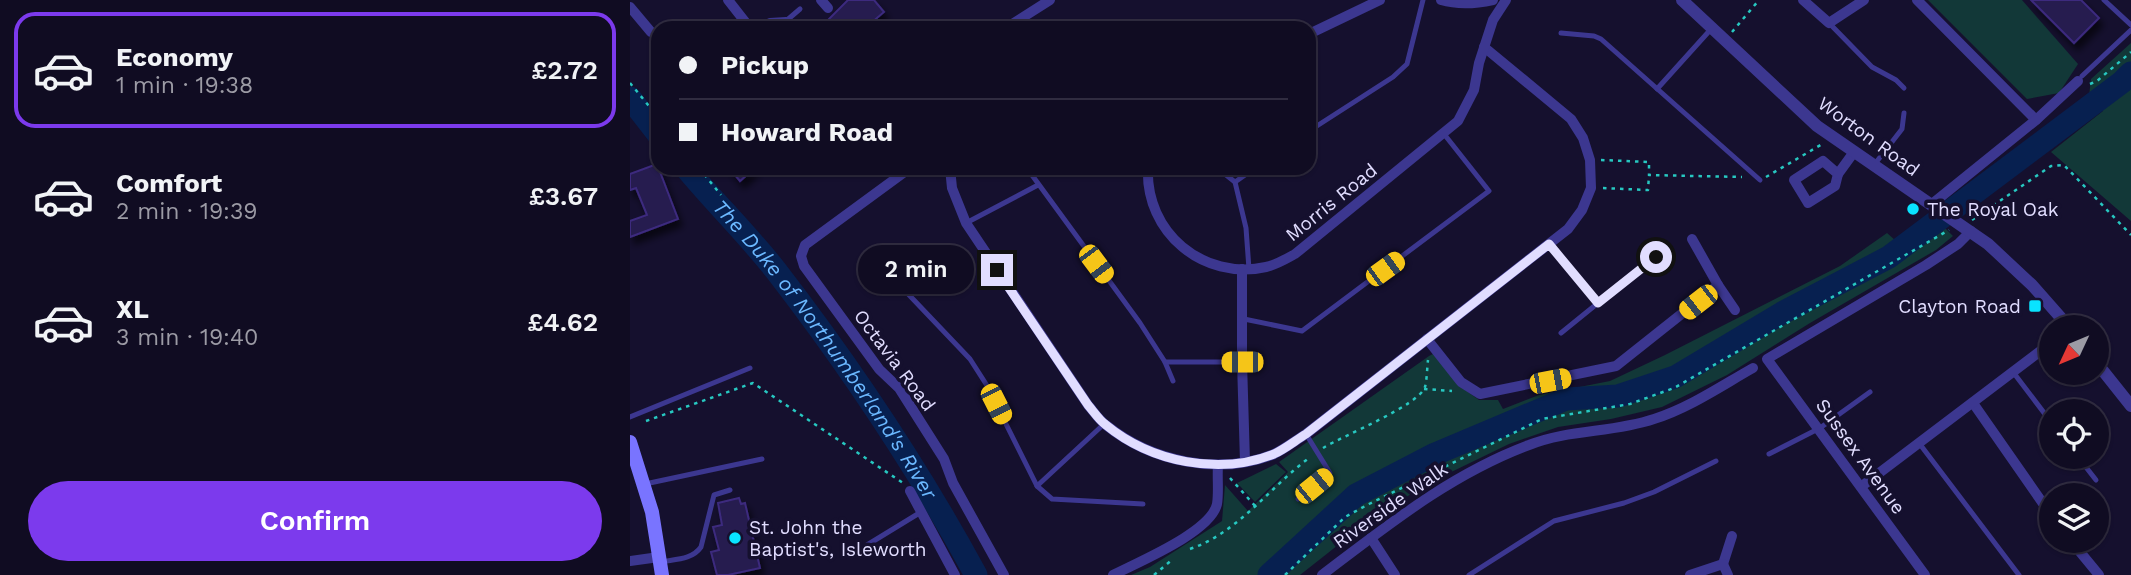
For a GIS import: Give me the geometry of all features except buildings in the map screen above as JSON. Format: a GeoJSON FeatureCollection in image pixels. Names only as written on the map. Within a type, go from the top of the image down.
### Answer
{"type":"FeatureCollection","features":[{"type":"Feature","properties":{"kind":"main road"},"geometry":{"type":"LineString","coordinates":[[630,442],[652,512],[661,564]]}},
{"type":"Feature","properties":{"kind":"street"},"geometry":{"type":"LineString","coordinates":[[728,0],[744,21]]}},
{"type":"Feature","properties":{"kind":"street"},"geometry":{"type":"LineString","coordinates":[[1017,21],[1050,0]]}},
{"type":"Feature","properties":{"kind":"street"},"geometry":{"type":"LineString","coordinates":[[1316,31],[1380,0]]}},
{"type":"Feature","properties":{"kind":"street"},"geometry":{"type":"LineString","coordinates":[[1441,0],[1476,4],[1493,0]]}},
{"type":"Feature","properties":{"kind":"street","name":"Morris Road"},"geometry":{"type":"LineString","coordinates":[[1149,175],[1151,198],[1170,237],[1187,252],[1206,263],[1246,269],[1265,267],[1295,254],[1458,121],[1474,90],[1493,20],[1506,0]]}},
{"type":"Feature","properties":{"kind":"street","name":"Worton Road"},"geometry":{"type":"LineString","coordinates":[[1682,0],[1830,135],[1964,227],[2032,285],[2058,315]]}},
{"type":"Feature","properties":{"kind":"street"},"geometry":{"type":"LineString","coordinates":[[1803,0],[1829,23],[1864,0]]}},
{"type":"Feature","properties":{"kind":"street"},"geometry":{"type":"LineString","coordinates":[[1917,0],[2036,120]]}},
{"type":"Feature","properties":{"kind":"street"},"geometry":{"type":"LineString","coordinates":[[630,7],[651,31]]}},
{"type":"Feature","properties":{"kind":"street"},"geometry":{"type":"LineString","coordinates":[[630,27],[640,18]]}},
{"type":"Feature","properties":{"kind":"street"},"geometry":{"type":"LineString","coordinates":[[951,175],[952,188],[966,223],[1080,394],[1104,425],[1150,453],[1188,463],[1218,465],[1275,454],[1306,434],[1568,229],[1582,210],[1591,188],[1590,160],[1583,138],[1571,119],[1484,47]]}},
{"type":"Feature","properties":{"kind":"street"},"geometry":{"type":"LineString","coordinates":[[1936,207],[2080,78]]}},
{"type":"Feature","properties":{"kind":"street"},"geometry":{"type":"LineString","coordinates":[[1838,174],[1854,152]]}},
{"type":"Feature","properties":{"kind":"street","name":"Octavia Road"},"geometry":{"type":"LineString","coordinates":[[900,175],[805,244],[801,256],[803,266],[878,369],[899,388],[944,459],[953,483],[1004,575]]}},
{"type":"Feature","properties":{"kind":"street","name":"Sussex Avenue"},"geometry":{"type":"LineString","coordinates":[[1925,575],[1767,359],[1958,244],[1964,227]]}},
{"type":"Feature","properties":{"kind":"street"},"geometry":{"type":"LineString","coordinates":[[1692,239],[1735,310]]}},
{"type":"Feature","properties":{"kind":"street"},"geometry":{"type":"LineString","coordinates":[[1245,461],[1242,362],[1246,269]]}},
{"type":"Feature","properties":{"kind":"street"},"geometry":{"type":"LineString","coordinates":[[1427,340],[1466,386],[1480,394],[1616,366],[1718,285]]}},
{"type":"Feature","properties":{"kind":"street"},"geometry":{"type":"LineString","coordinates":[[1862,486],[2039,353]]}},
{"type":"Feature","properties":{"kind":"street","name":"Riverside Walk"},"geometry":{"type":"LineString","coordinates":[[1322,575],[1410,508],[1466,472],[1548,438],[1653,420],[1689,405],[1753,368]]}},
{"type":"Feature","properties":{"kind":"street"},"geometry":{"type":"LineString","coordinates":[[2109,378],[2131,406]]}},
{"type":"Feature","properties":{"kind":"street"},"geometry":{"type":"LineString","coordinates":[[1973,403],[2039,498]]}},
{"type":"Feature","properties":{"kind":"street"},"geometry":{"type":"LineString","coordinates":[[1113,575],[1180,541],[1203,525],[1217,506],[1218,465]]}},
{"type":"Feature","properties":{"kind":"street"},"geometry":{"type":"LineString","coordinates":[[910,491],[955,575]]}},
{"type":"Feature","properties":{"kind":"street"},"geometry":{"type":"LineString","coordinates":[[1690,575],[1725,570],[1731,536]]}},
{"type":"Feature","properties":{"kind":"street"},"geometry":{"type":"LineString","coordinates":[[1371,538],[1395,575]]}},
{"type":"Feature","properties":{"kind":"street"},"geometry":{"type":"LineString","coordinates":[[2081,553],[2099,575]]}},
{"type":"Feature","properties":{"kind":"street"},"geometry":{"type":"LineString","coordinates":[[630,561],[661,564]]}},
{"type":"Feature","properties":{"kind":"lane"},"geometry":{"type":"LineString","coordinates":[[1316,126],[1393,77],[1407,64],[1423,0]]}},
{"type":"Feature","properties":{"kind":"lane"},"geometry":{"type":"LineString","coordinates":[[2080,78],[2131,27],[2104,0]]}},
{"type":"Feature","properties":{"kind":"lane"},"geometry":{"type":"LineString","coordinates":[[792,21],[800,9]]}},
{"type":"Feature","properties":{"kind":"lane"},"geometry":{"type":"LineString","coordinates":[[1829,23],[1871,66],[1896,80],[1904,88]]}},
{"type":"Feature","properties":{"kind":"lane"},"geometry":{"type":"LineString","coordinates":[[1657,89],[1712,28]]}},
{"type":"Feature","properties":{"kind":"lane"},"geometry":{"type":"LineString","coordinates":[[1561,33],[1601,39],[1760,180]]}},
{"type":"Feature","properties":{"kind":"lane"},"geometry":{"type":"LineString","coordinates":[[1874,165],[1902,129],[1904,113]]}},
{"type":"Feature","properties":{"kind":"lane"},"geometry":{"type":"LineString","coordinates":[[1244,319],[1301,331],[1489,191],[1444,134]]}},
{"type":"Feature","properties":{"kind":"lane"},"geometry":{"type":"LineString","coordinates":[[1032,175],[1140,323],[1165,362],[1173,381]]}},
{"type":"Feature","properties":{"kind":"lane"},"geometry":{"type":"LineString","coordinates":[[1226,175],[1235,182],[1247,228],[1246,269]]}},
{"type":"Feature","properties":{"kind":"lane"},"geometry":{"type":"LineString","coordinates":[[1235,182],[1245,175]]}},
{"type":"Feature","properties":{"kind":"lane"},"geometry":{"type":"LineString","coordinates":[[966,223],[1038,185]]}},
{"type":"Feature","properties":{"kind":"lane"},"geometry":{"type":"LineString","coordinates":[[1549,244],[1598,303]]}},
{"type":"Feature","properties":{"kind":"lane"},"geometry":{"type":"LineString","coordinates":[[1560,333],[1656,257]]}},
{"type":"Feature","properties":{"kind":"lane"},"geometry":{"type":"LineString","coordinates":[[891,276],[970,359],[986,384],[1037,486],[1052,499],[1143,504]]}},
{"type":"Feature","properties":{"kind":"lane"},"geometry":{"type":"LineString","coordinates":[[1165,362],[1242,362]]}},
{"type":"Feature","properties":{"kind":"lane"},"geometry":{"type":"LineString","coordinates":[[630,417],[750,368]]}},
{"type":"Feature","properties":{"kind":"lane"},"geometry":{"type":"LineString","coordinates":[[2013,372],[2039,406]]}},
{"type":"Feature","properties":{"kind":"lane"},"geometry":{"type":"LineString","coordinates":[[1769,454],[1820,428],[1870,392]]}},
{"type":"Feature","properties":{"kind":"lane"},"geometry":{"type":"LineString","coordinates":[[1037,486],[1104,425]]}},
{"type":"Feature","properties":{"kind":"lane"},"geometry":{"type":"LineString","coordinates":[[1298,499],[1330,473],[1306,434]]}},
{"type":"Feature","properties":{"kind":"lane"},"geometry":{"type":"LineString","coordinates":[[1919,443],[2019,575]]}},
{"type":"Feature","properties":{"kind":"lane"},"geometry":{"type":"LineString","coordinates":[[643,484],[762,459]]}},
{"type":"Feature","properties":{"kind":"lane"},"geometry":{"type":"LineString","coordinates":[[1468,575],[1554,521],[1624,503],[1654,492],[1716,461]]}},
{"type":"Feature","properties":{"kind":"lane"},"geometry":{"type":"LineString","coordinates":[[2087,469],[2096,480]]}},
{"type":"Feature","properties":{"kind":"lane"},"geometry":{"type":"LineString","coordinates":[[661,564],[697,552],[701,547],[713,495],[730,489]]}},
{"type":"Feature","properties":{"kind":"lane"},"geometry":{"type":"LineString","coordinates":[[867,545],[921,512]]}},
{"type":"Feature","properties":{"kind":"path"},"geometry":{"type":"LineString","coordinates":[[1724,40],[1759,0]]}},
{"type":"Feature","properties":{"kind":"path"},"geometry":{"type":"LineString","coordinates":[[2080,78],[2083,87],[2097,81],[2131,52]]}},
{"type":"Feature","properties":{"kind":"path"},"geometry":{"type":"LineString","coordinates":[[630,83],[651,108]]}},
{"type":"Feature","properties":{"kind":"path"},"geometry":{"type":"LineString","coordinates":[[1649,175],[1744,178],[1754,184],[1823,144],[1830,135]]}},
{"type":"Feature","properties":{"kind":"path"},"geometry":{"type":"LineString","coordinates":[[1590,160],[1649,162],[1648,190],[1591,188]]}},
{"type":"Feature","properties":{"kind":"path"},"geometry":{"type":"LineString","coordinates":[[1285,575],[1345,517],[1369,504],[1542,419],[1630,404],[1674,388],[1954,227],[1964,227],[2051,166],[2064,165],[2131,235]]}},
{"type":"Feature","properties":{"kind":"path"},"geometry":{"type":"LineString","coordinates":[[705,175],[721,195]]}},
{"type":"Feature","properties":{"kind":"path"},"geometry":{"type":"LineString","coordinates":[[1184,551],[1231,528],[1291,472],[1318,452],[1352,432],[1408,406],[1424,389],[1429,356],[1436,350]]}},
{"type":"Feature","properties":{"kind":"path"},"geometry":{"type":"LineString","coordinates":[[643,422],[753,383],[906,485],[910,491]]}},
{"type":"Feature","properties":{"kind":"path"},"geometry":{"type":"LineString","coordinates":[[1424,389],[1460,391],[1466,386]]}},
{"type":"Feature","properties":{"kind":"path"},"geometry":{"type":"LineString","coordinates":[[1218,465],[1256,507]]}},
{"type":"Feature","properties":{"kind":"path"},"geometry":{"type":"LineString","coordinates":[[1154,575],[1173,559]]}},
{"type":"Feature","properties":{"kind":"green space"},"geometry":{"type":"Polygon","coordinates":[[[1928,0],[2022,0],[2078,64],[2059,93],[2027,99],[1928,0]]]}},
{"type":"Feature","properties":{"kind":"green space"},"geometry":{"type":"Polygon","coordinates":[[[2131,43],[2131,221],[2051,152],[2103,111],[2089,96],[2091,79],[2131,43]]]}},
{"type":"Feature","properties":{"kind":"green space"},"geometry":{"type":"Polygon","coordinates":[[[1943,226],[1953,236],[1936,250],[1727,375],[1662,407],[1611,419],[1558,427],[1509,444],[1441,477],[1380,512],[1300,575],[1277,575],[1343,513],[1375,493],[1489,437],[1547,414],[1612,402],[1673,385],[1761,331],[1882,265],[1943,226]]]}},
{"type":"Feature","properties":{"kind":"green space"},"geometry":{"type":"Polygon","coordinates":[[[1887,233],[1896,241],[1878,255],[1668,371],[1624,389],[1561,395],[1507,416],[1377,476],[1352,491],[1268,569],[1258,575],[1131,575],[1150,567],[1222,521],[1225,485],[1248,511],[1288,472],[1279,462],[1433,354],[1461,387],[1479,400],[1498,400],[1503,409],[1539,395],[1610,381],[1840,266],[1887,233]]]}},
{"type":"Feature","properties":{"kind":"green space"},"geometry":{"type":"Polygon","coordinates":[[[1276,464],[1286,472],[1255,502],[1237,483],[1276,464]]]}},
{"type":"Feature","properties":{"kind":"waterway","name":"The Duke of Northumberland's River"},"geometry":{"type":"LineString","coordinates":[[1269,575],[1356,495],[1435,454],[1566,399],[1618,396],[1675,377],[1782,313],[1889,257],[2131,73]]}},
{"type":"Feature","properties":{"kind":"waterway","name":"The Duke of Northumberland's River"},"geometry":{"type":"LineString","coordinates":[[630,98],[651,125]]}},
{"type":"Feature","properties":{"kind":"waterway","name":"The Duke of Northumberland's River"},"geometry":{"type":"LineString","coordinates":[[692,175],[766,259],[831,345],[907,458],[976,575]]}},
{"type":"Feature","properties":{"kind":"place","name":"The Royal Oak"},"geometry":{"type":"Point","coordinates":[1913,209]}},
{"type":"Feature","properties":{"kind":"place","name":"Clayton Road"},"geometry":{"type":"Point","coordinates":[2035,306]}},
{"type":"Feature","properties":{"kind":"place","name":"St. John the Baptist's, Isleworth"},"geometry":{"type":"Point","coordinates":[735,538]}},
{"type":"Feature","properties":{"kind":"route"},"geometry":{"type":"LineString","coordinates":[[997,270],[1104,425],[1150,453],[1188,463],[1218,465],[1275,454],[1306,434],[1549,244],[1598,303],[1656,257]]}}]}
